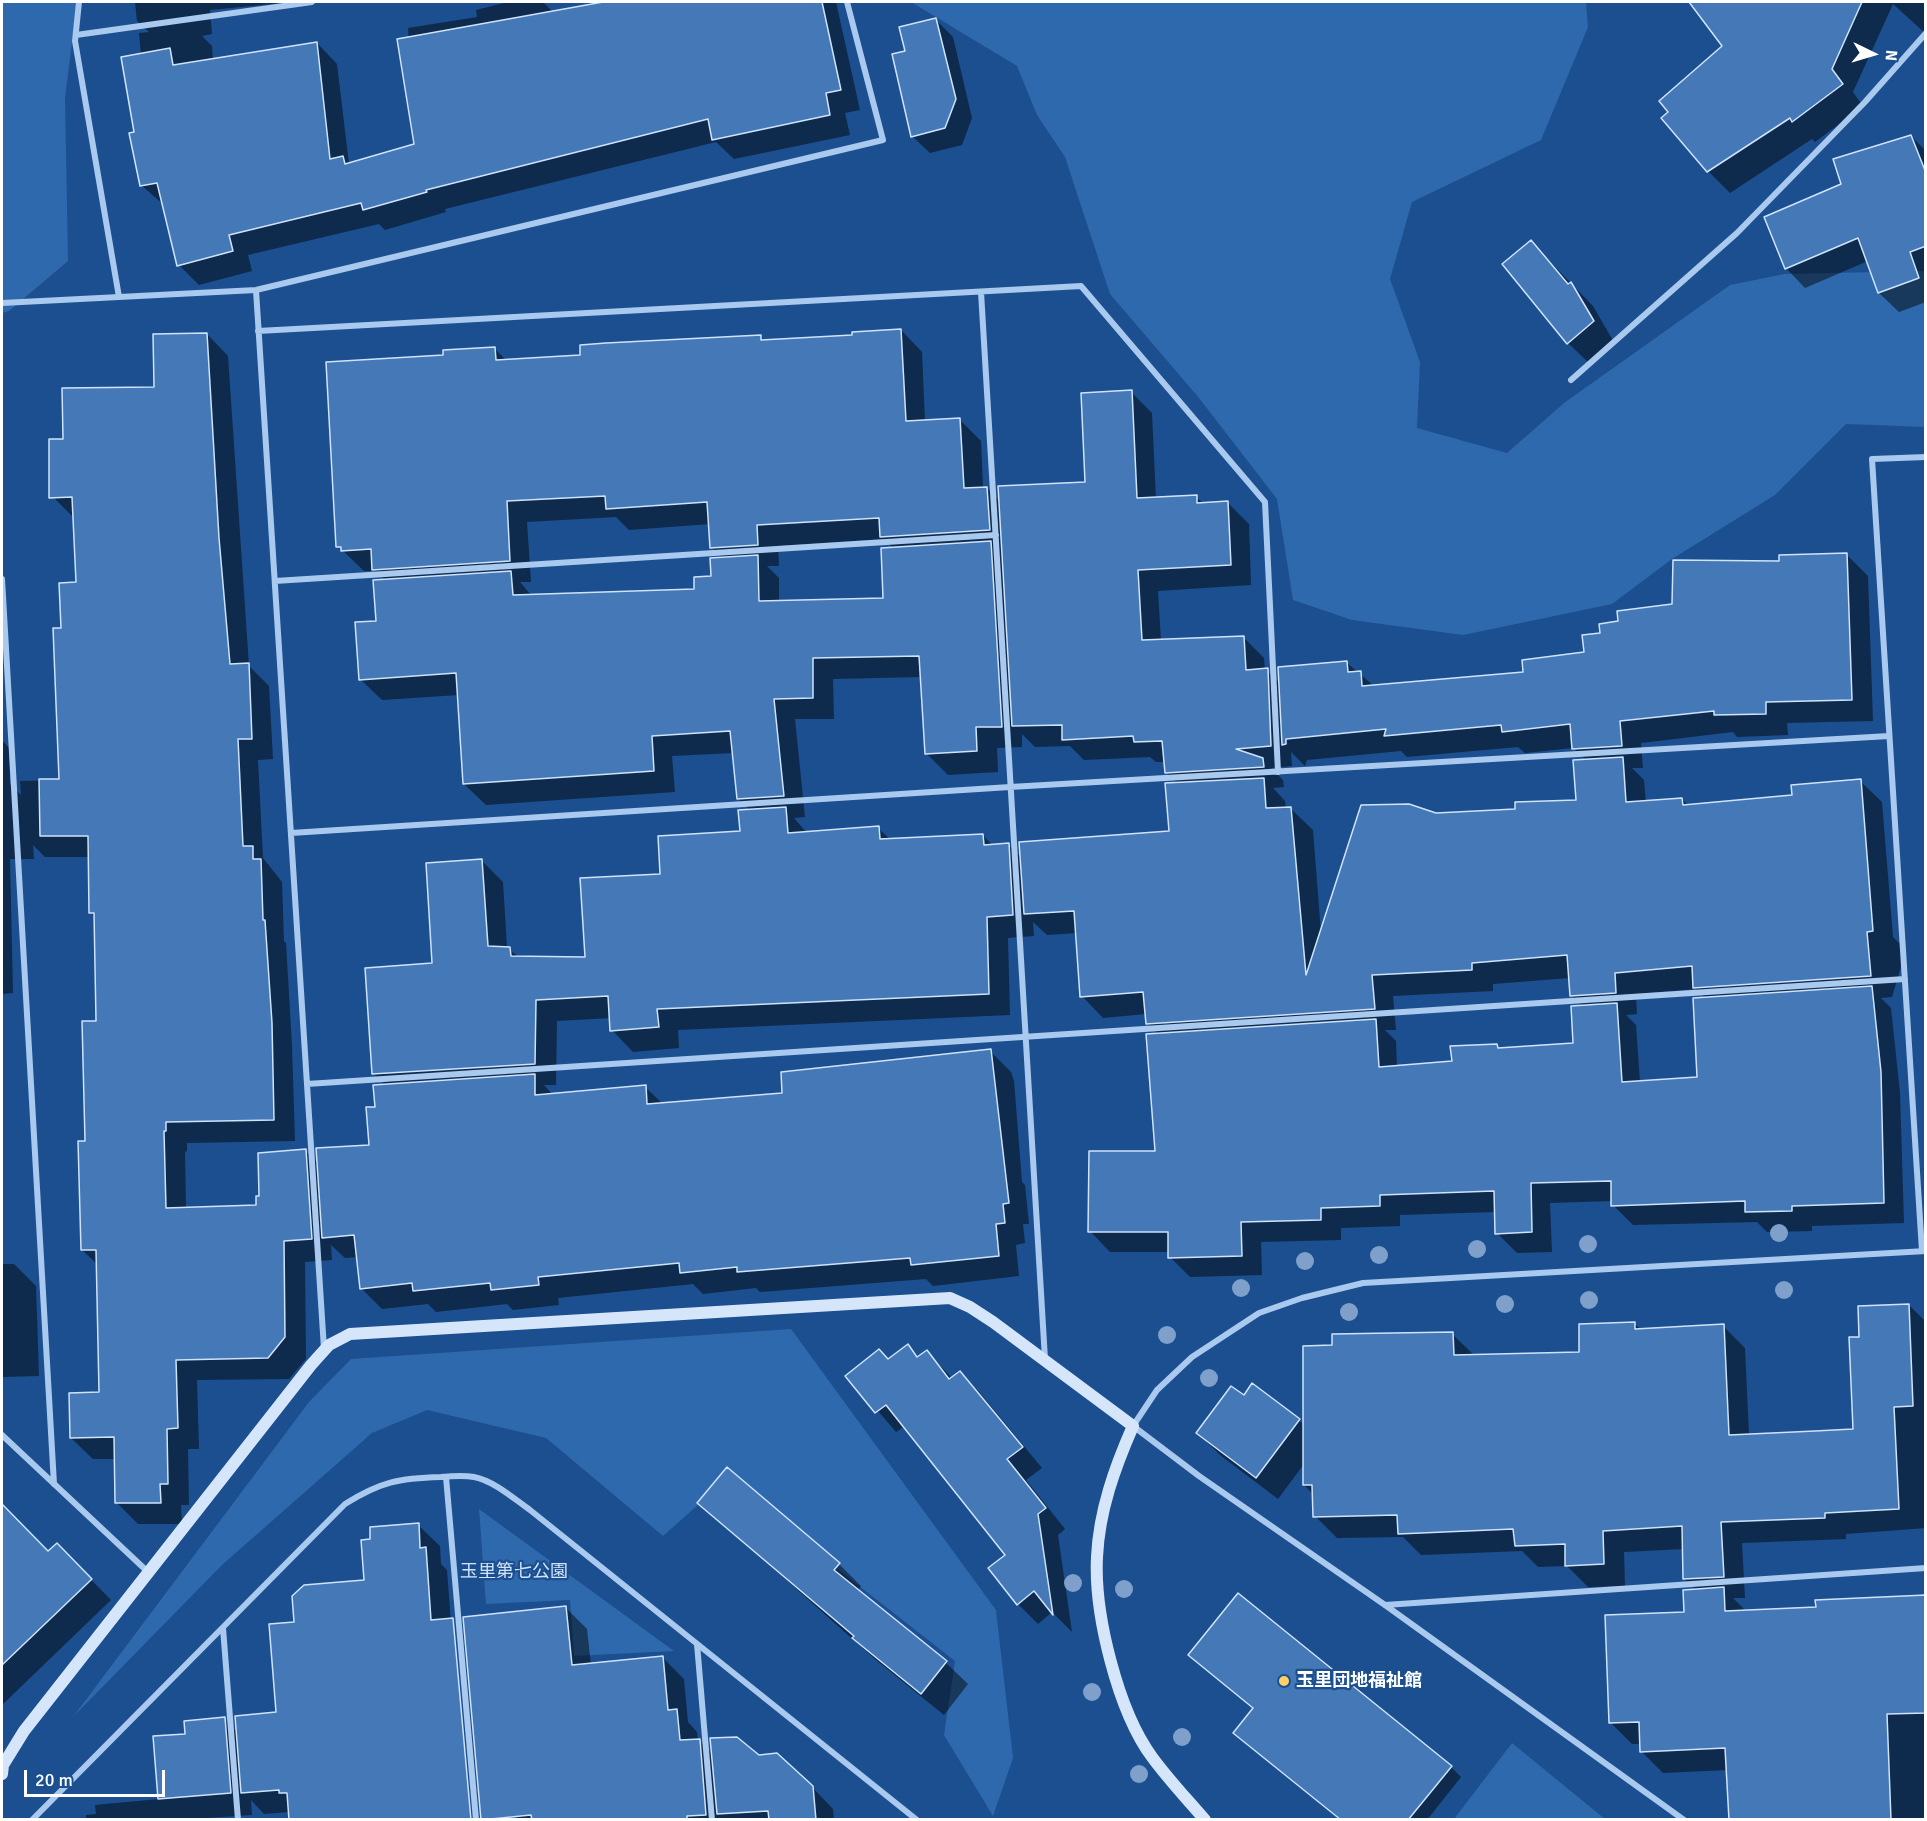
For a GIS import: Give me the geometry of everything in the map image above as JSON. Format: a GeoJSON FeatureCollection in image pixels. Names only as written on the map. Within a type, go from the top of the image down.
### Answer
{"type":"FeatureCollection","features":[{"type":"Feature","properties":{"kind":"street"},"geometry":{"type":"LineString","coordinates":[[79,2],[76,35],[119,297]]}},
{"type":"Feature","properties":{"kind":"street"},"geometry":{"type":"LineString","coordinates":[[76,35],[312,2]]}},
{"type":"Feature","properties":{"kind":"street"},"geometry":{"type":"LineString","coordinates":[[2,303],[256,290],[883,140],[847,2]]}},
{"type":"Feature","properties":{"kind":"street"},"geometry":{"type":"LineString","coordinates":[[1571,380],[1737,233],[1865,102],[1926,33]]}},
{"type":"Feature","properties":{"kind":"street"},"geometry":{"type":"LineString","coordinates":[[258,331],[1081,286],[1265,502],[1278,772]]}},
{"type":"Feature","properties":{"kind":"street"},"geometry":{"type":"LineString","coordinates":[[256,290],[324,1350]]}},
{"type":"Feature","properties":{"kind":"street"},"geometry":{"type":"LineString","coordinates":[[981,292],[1044,1359]]}},
{"type":"Feature","properties":{"kind":"street"},"geometry":{"type":"LineString","coordinates":[[1205,1820],[1150,1755],[1121,1697],[1103,1632],[1097,1557],[1112,1475],[1133,1426],[1157,1390],[1192,1357],[1259,1313],[1302,1298],[1363,1283],[1924,1251],[1872,459],[1926,457]]}},
{"type":"Feature","properties":{"kind":"street"},"geometry":{"type":"LineString","coordinates":[[275,581],[996,535]]}},
{"type":"Feature","properties":{"kind":"street"},"geometry":{"type":"LineString","coordinates":[[2,579],[54,1484]]}},
{"type":"Feature","properties":{"kind":"street"},"geometry":{"type":"LineString","coordinates":[[291,834],[1010,788],[1889,736]]}},
{"type":"Feature","properties":{"kind":"street"},"geometry":{"type":"LineString","coordinates":[[307,1084],[1905,979]]}},
{"type":"Feature","properties":{"kind":"street"},"geometry":{"type":"LineString","coordinates":[[2,1774],[3,1765],[24,1731],[148,1572],[324,1350],[350,1334],[950,1298],[970,1307],[1044,1359],[1199,1476],[1385,1605],[1684,1820]]}},
{"type":"Feature","properties":{"kind":"street"},"geometry":{"type":"LineString","coordinates":[[2,1435],[148,1572]]}},
{"type":"Feature","properties":{"kind":"street"},"geometry":{"type":"LineString","coordinates":[[446,1477],[476,1820]]}},
{"type":"Feature","properties":{"kind":"street"},"geometry":{"type":"LineString","coordinates":[[32,1820],[345,1504],[369,1489],[404,1478],[446,1477],[474,1477],[501,1490],[917,1820]]}},
{"type":"Feature","properties":{"kind":"street"},"geometry":{"type":"LineString","coordinates":[[1385,1605],[1926,1569]]}},
{"type":"Feature","properties":{"kind":"street"},"geometry":{"type":"LineString","coordinates":[[223,1628],[238,1820]]}},
{"type":"Feature","properties":{"kind":"street"},"geometry":{"type":"LineString","coordinates":[[697,1644],[712,1820]]}},
{"type":"Feature","properties":{"kind":"green space"},"geometry":{"type":"Polygon","coordinates":[[[2,2],[77,2],[65,98],[68,261],[9,311],[2,313],[2,2]]]}},
{"type":"Feature","properties":{"kind":"green space"},"geometry":{"type":"Polygon","coordinates":[[[911,2],[1586,2],[1588,27],[1541,140],[1412,202],[1390,279],[1420,362],[1417,428],[1507,453],[1564,403],[1730,285],[1784,274],[1925,271],[1925,427],[1846,424],[1775,495],[1672,559],[1612,604],[1463,635],[1352,620],[1293,600],[1277,499],[1199,398],[1110,294],[1065,157],[1037,115],[1017,66],[911,2]]]}},
{"type":"Feature","properties":{"kind":"green space"},"geometry":{"type":"Polygon","coordinates":[[[791,1329],[996,1610],[1013,1758],[993,1816],[944,1735],[955,1661],[725,1481],[663,1536],[546,1438],[427,1410],[372,1433],[222,1565],[73,1717],[309,1402],[351,1359],[791,1329]]]}},
{"type":"Feature","properties":{"kind":"green space","name":"玉里第七公園"},"geometry":{"type":"Polygon","coordinates":[[[479,1509],[674,1651],[574,1656],[570,1600],[486,1604],[479,1509]]]}},
{"type":"Feature","properties":{"kind":"green space"},"geometry":{"type":"Polygon","coordinates":[[[1512,1743],[1605,1819],[1454,1819],[1512,1743]]]}},
{"type":"Feature","properties":{"kind":"building"},"geometry":{"type":"Polygon","coordinates":[[[603,2],[822,2],[841,90],[826,93],[830,115],[712,140],[708,119],[426,190],[427,192],[363,210],[361,203],[229,235],[233,251],[177,266],[157,183],[140,186],[129,133],[134,132],[121,57],[170,48],[173,65],[317,42],[330,159],[343,156],[345,164],[414,144],[397,39],[603,2]]]}},
{"type":"Feature","properties":{"kind":"building"},"geometry":{"type":"Polygon","coordinates":[[[1689,2],[1862,2],[1832,69],[1843,84],[1792,122],[1790,118],[1707,172],[1661,118],[1668,112],[1659,101],[1722,46],[1689,2]]]}},
{"type":"Feature","properties":{"kind":"building"},"geometry":{"type":"Polygon","coordinates":[[[936,18],[956,99],[945,128],[911,137],[892,54],[905,51],[899,27],[936,18]]]}},
{"type":"Feature","properties":{"kind":"building"},"geometry":{"type":"Polygon","coordinates":[[[1911,135],[1926,173],[1926,246],[1910,252],[1919,278],[1878,293],[1858,238],[1785,269],[1764,217],[1841,184],[1833,159],[1911,135]]]}},
{"type":"Feature","properties":{"kind":"building"},"geometry":{"type":"Polygon","coordinates":[[[1531,240],[1568,284],[1571,282],[1594,321],[1567,344],[1502,264],[1531,240]]]}},
{"type":"Feature","properties":{"kind":"building"},"geometry":{"type":"Polygon","coordinates":[[[901,329],[906,421],[960,418],[964,488],[987,487],[990,530],[880,537],[879,518],[757,525],[758,545],[710,548],[707,502],[606,509],[605,496],[507,501],[510,561],[372,570],[371,549],[341,551],[341,547],[336,547],[326,362],[443,355],[443,350],[495,347],[496,360],[580,355],[580,345],[606,343],[761,335],[761,340],[852,335],[852,332],[901,329]]]}},
{"type":"Feature","properties":{"kind":"building"},"geometry":{"type":"Polygon","coordinates":[[[207,333],[219,538],[230,664],[249,663],[252,739],[238,739],[243,846],[253,846],[253,859],[261,859],[263,920],[265,920],[272,1023],[274,1120],[166,1122],[166,1131],[164,1131],[166,1208],[256,1205],[256,1196],[259,1196],[258,1153],[306,1149],[312,1239],[284,1241],[285,1337],[268,1358],[176,1360],[178,1428],[167,1429],[168,1484],[160,1484],[161,1503],[115,1503],[114,1437],[70,1438],[69,1393],[99,1392],[96,1250],[81,1250],[78,1141],[85,1141],[82,1021],[96,1021],[94,913],[89,913],[88,836],[40,836],[39,779],[59,779],[53,628],[61,628],[59,583],[76,582],[72,497],[49,498],[49,439],[63,439],[62,388],[154,387],[153,334],[207,333]]]}},
{"type":"Feature","properties":{"kind":"building"},"geometry":{"type":"Polygon","coordinates":[[[1132,390],[1137,498],[1197,495],[1197,503],[1228,501],[1231,565],[1138,570],[1142,640],[1244,636],[1246,670],[1268,668],[1271,746],[1236,749],[1263,758],[1264,767],[1165,773],[1162,741],[1134,742],[1133,736],[1062,740],[1062,725],[1012,726],[998,486],[1085,482],[1081,393],[1132,390]]]}},
{"type":"Feature","properties":{"kind":"building"},"geometry":{"type":"Polygon","coordinates":[[[991,541],[1002,727],[976,727],[977,751],[925,754],[919,656],[813,658],[813,698],[774,699],[784,796],[737,799],[730,731],[652,736],[654,771],[463,784],[456,673],[359,680],[355,622],[376,621],[373,580],[511,571],[513,595],[694,589],[694,577],[711,576],[710,558],[758,555],[759,601],[883,598],[881,548],[991,541]]]}},
{"type":"Feature","properties":{"kind":"building"},"geometry":{"type":"Polygon","coordinates":[[[1847,553],[1852,700],[1766,702],[1766,714],[1714,715],[1714,711],[1620,721],[1622,746],[1572,749],[1570,724],[1502,732],[1501,725],[1384,736],[1386,729],[1286,739],[1286,744],[1282,745],[1278,667],[1347,661],[1348,672],[1361,671],[1362,686],[1523,672],[1522,660],[1584,652],[1582,635],[1600,633],[1599,624],[1618,621],[1617,611],[1672,604],[1673,560],[1779,561],[1779,555],[1847,553]]]}},
{"type":"Feature","properties":{"kind":"building"},"geometry":{"type":"Polygon","coordinates":[[[1623,757],[1626,802],[1682,798],[1683,805],[1792,795],[1791,785],[1861,779],[1873,931],[1867,932],[1871,976],[1693,988],[1692,966],[1615,973],[1616,993],[1570,996],[1567,955],[1472,963],[1472,970],[1372,975],[1375,1009],[1146,1024],[1143,992],[1080,997],[1074,911],[1024,914],[1019,842],[1169,831],[1165,783],[1264,778],[1266,808],[1291,807],[1306,975],[1361,805],[1409,804],[1436,813],[1515,809],[1515,802],[1576,800],[1573,760],[1623,757]]]}},
{"type":"Feature","properties":{"kind":"building"},"geometry":{"type":"Polygon","coordinates":[[[786,807],[788,833],[879,826],[880,839],[983,834],[984,845],[1009,843],[1013,915],[987,917],[989,994],[657,1009],[659,1027],[610,1031],[608,996],[536,1000],[535,1064],[372,1074],[365,968],[432,963],[426,863],[482,859],[488,946],[510,947],[511,956],[585,957],[580,878],[660,874],[658,836],[740,831],[738,810],[786,807]]]}},
{"type":"Feature","properties":{"kind":"building"},"geometry":{"type":"Polygon","coordinates":[[[1872,986],[1881,1072],[1884,1203],[1792,1206],[1792,1211],[1745,1212],[1745,1201],[1611,1206],[1611,1181],[1531,1183],[1532,1232],[1495,1234],[1494,1191],[1380,1195],[1380,1206],[1321,1208],[1321,1220],[1241,1222],[1242,1256],[1168,1258],[1168,1232],[1088,1232],[1089,1151],[1155,1151],[1146,1034],[1376,1019],[1379,1067],[1452,1061],[1450,1046],[1497,1044],[1498,1048],[1573,1043],[1571,1006],[1617,1003],[1622,1082],[1697,1077],[1693,998],[1872,986]]]}},
{"type":"Feature","properties":{"kind":"building"},"geometry":{"type":"Polygon","coordinates":[[[991,1049],[1009,1203],[1003,1204],[1005,1223],[996,1224],[999,1256],[911,1265],[910,1258],[737,1272],[737,1267],[680,1273],[679,1263],[538,1277],[539,1285],[491,1290],[490,1283],[413,1291],[412,1283],[360,1289],[354,1235],[322,1238],[316,1148],[369,1145],[366,1107],[375,1107],[373,1085],[535,1074],[535,1095],[646,1085],[647,1104],[782,1093],[781,1072],[991,1049]]]}},
{"type":"Feature","properties":{"kind":"building"},"geometry":{"type":"Polygon","coordinates":[[[1909,1304],[1913,1406],[1894,1407],[1899,1509],[1825,1513],[1825,1518],[1721,1522],[1724,1577],[1683,1579],[1682,1526],[1603,1531],[1604,1564],[1565,1566],[1565,1544],[1515,1546],[1513,1529],[1398,1534],[1397,1515],[1313,1517],[1312,1485],[1303,1485],[1303,1346],[1332,1345],[1332,1334],[1453,1332],[1454,1355],[1579,1352],[1579,1324],[1635,1322],[1635,1329],[1724,1324],[1729,1435],[1815,1431],[1853,1429],[1849,1337],[1859,1337],[1858,1306],[1909,1304]]]}},
{"type":"Feature","properties":{"kind":"building"},"geometry":{"type":"Polygon","coordinates":[[[908,1344],[917,1357],[927,1350],[949,1379],[960,1371],[1023,1447],[1007,1459],[1046,1508],[1038,1514],[1053,1615],[1034,1591],[1017,1605],[988,1568],[1005,1555],[886,1405],[875,1413],[845,1376],[879,1349],[888,1359],[908,1344]]]}},
{"type":"Feature","properties":{"kind":"building"},"geometry":{"type":"Polygon","coordinates":[[[1252,1383],[1300,1419],[1256,1478],[1196,1433],[1231,1386],[1244,1395],[1252,1383]]]}},
{"type":"Feature","properties":{"kind":"building"},"geometry":{"type":"Polygon","coordinates":[[[727,1467],[840,1563],[834,1570],[947,1661],[921,1694],[852,1638],[854,1636],[697,1503],[727,1467]]]}},
{"type":"Feature","properties":{"kind":"building"},"geometry":{"type":"Polygon","coordinates":[[[2,1504],[48,1551],[57,1543],[92,1579],[2,1665],[2,1504]]]}},
{"type":"Feature","properties":{"kind":"building"},"geometry":{"type":"Polygon","coordinates":[[[419,1523],[420,1548],[426,1547],[431,1620],[453,1618],[471,1820],[289,1820],[287,1793],[279,1793],[279,1790],[241,1793],[235,1716],[276,1712],[269,1624],[294,1622],[292,1596],[304,1585],[364,1580],[361,1540],[370,1539],[370,1527],[419,1523]]]}},
{"type":"Feature","properties":{"kind":"building"},"geometry":{"type":"Polygon","coordinates":[[[1724,1587],[1725,1611],[1816,1607],[1815,1600],[1926,1595],[1926,1713],[1887,1714],[1891,1820],[1729,1820],[1725,1748],[1640,1752],[1639,1722],[1609,1723],[1605,1615],[1684,1612],[1683,1590],[1724,1587]]]}},
{"type":"Feature","properties":{"kind":"building","name":"玉里団地福祉館"},"geometry":{"type":"Polygon","coordinates":[[[1238,1593],[1452,1766],[1408,1820],[1341,1820],[1233,1733],[1253,1708],[1188,1655],[1238,1593]]]}},
{"type":"Feature","properties":{"kind":"building"},"geometry":{"type":"Polygon","coordinates":[[[566,1606],[572,1665],[663,1656],[668,1710],[677,1709],[680,1740],[700,1739],[706,1815],[687,1816],[687,1820],[532,1820],[531,1815],[481,1820],[463,1617],[566,1606]]]}},
{"type":"Feature","properties":{"kind":"building"},"geometry":{"type":"Polygon","coordinates":[[[225,1717],[231,1793],[158,1799],[153,1736],[185,1734],[184,1721],[225,1717]]]}},
{"type":"Feature","properties":{"kind":"building"},"geometry":{"type":"Polygon","coordinates":[[[737,1737],[759,1755],[777,1753],[813,1786],[816,1820],[769,1820],[768,1811],[717,1814],[710,1738],[737,1737]]]}},
{"type":"Feature","properties":{"kind":"place","name":"玉里団地福祉館"},"geometry":{"type":"Point","coordinates":[1284,1681]}}]}
